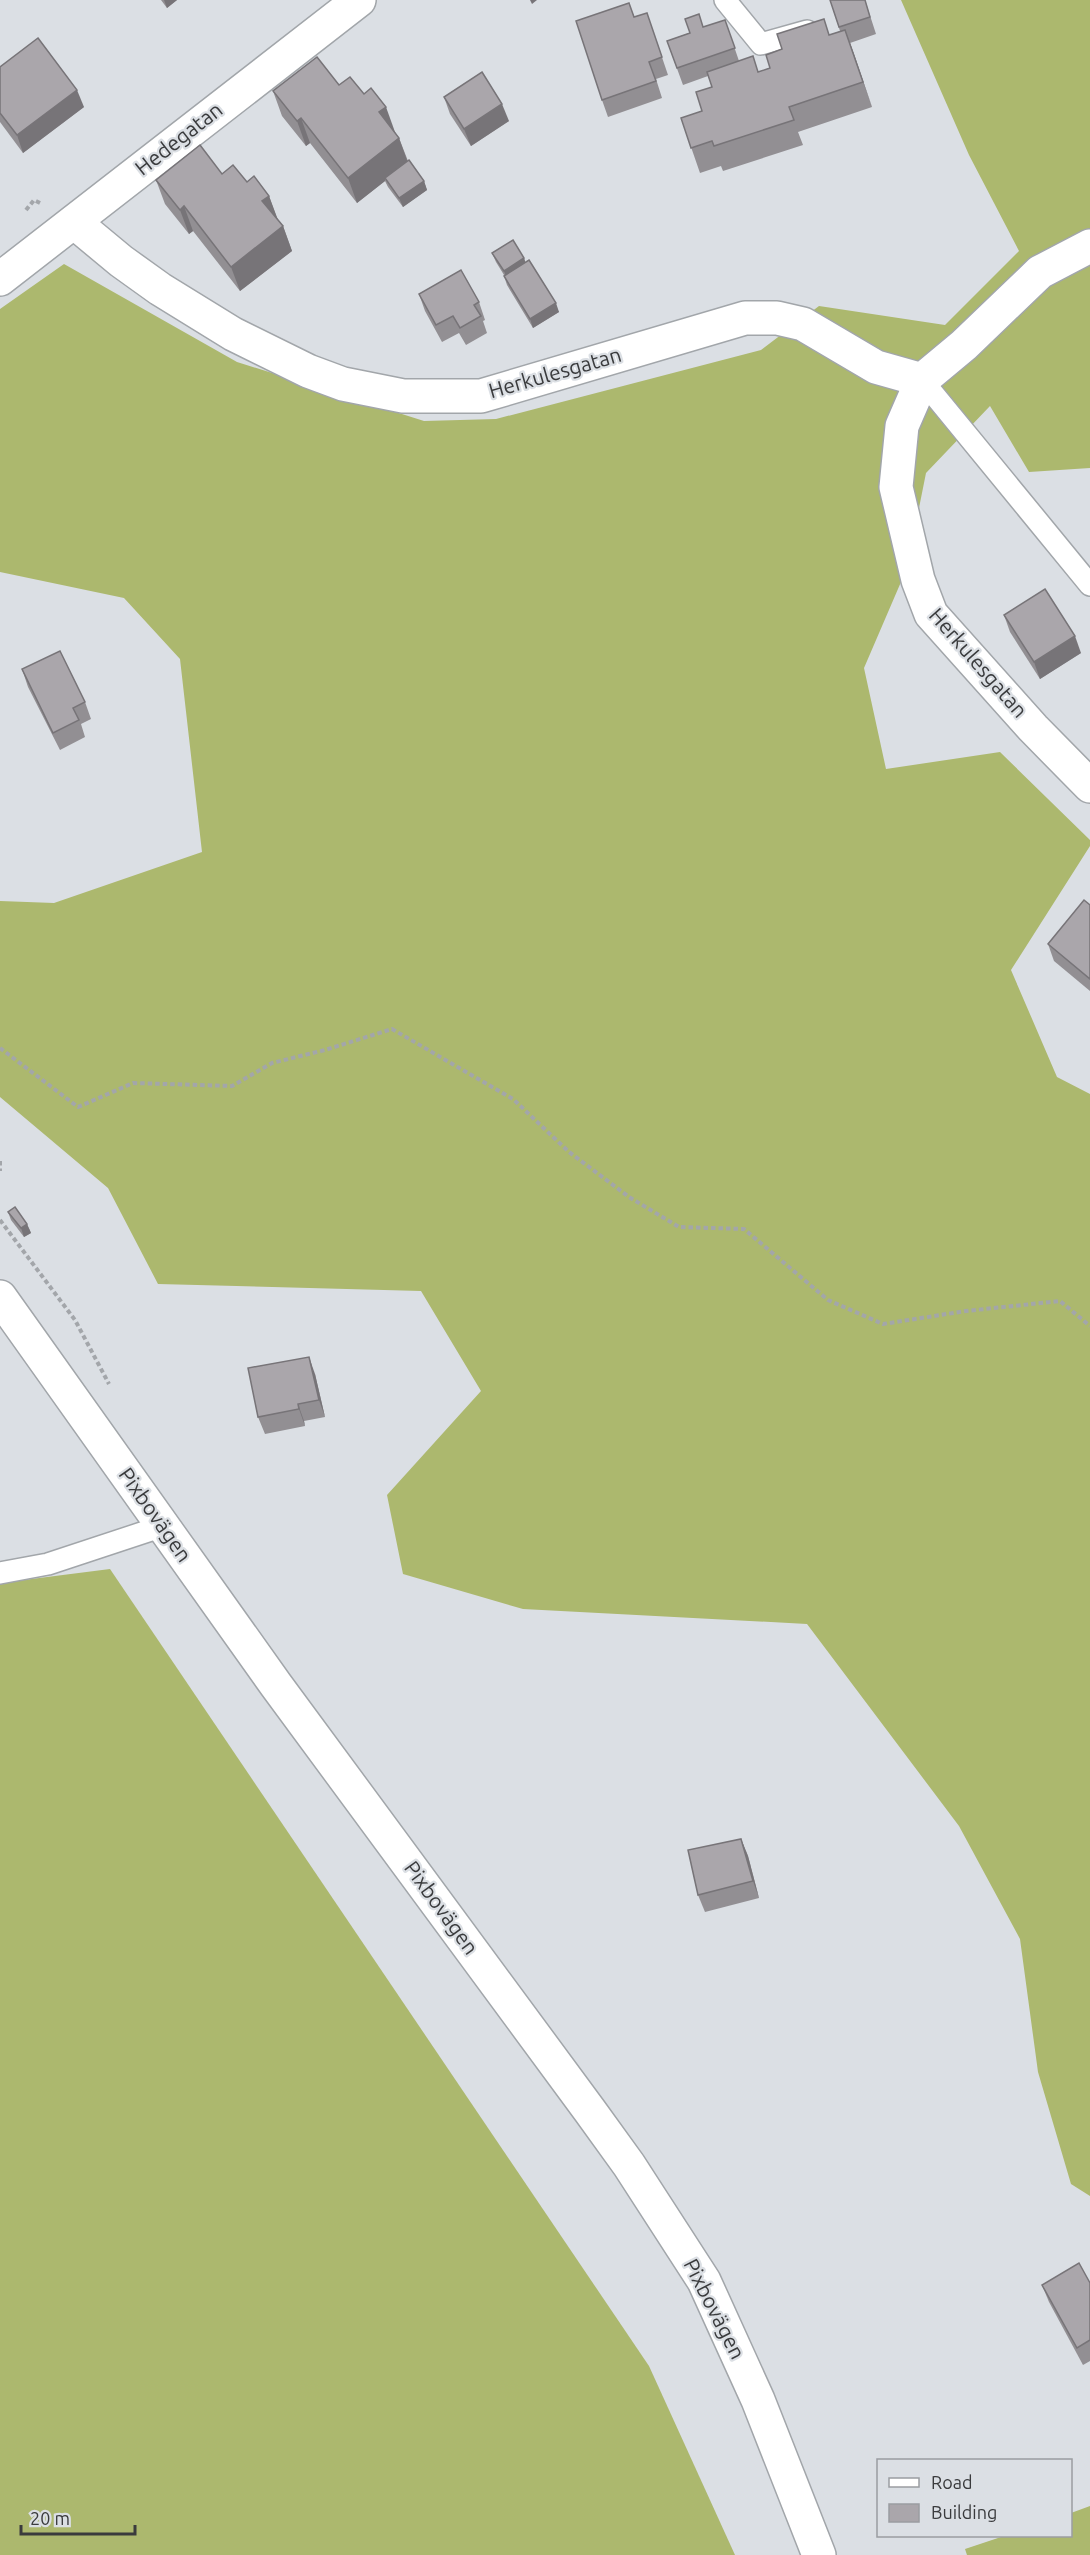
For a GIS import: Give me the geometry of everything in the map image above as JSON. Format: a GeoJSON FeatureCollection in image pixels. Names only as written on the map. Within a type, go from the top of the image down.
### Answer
{"type":"FeatureCollection","features":[{"type":"Feature","properties":{"kind":"street","name":"Hedegatan"},"geometry":{"type":"LineString","coordinates":[[0,279],[359,0]]}},
{"type":"Feature","properties":{"kind":"street","name":"Herkulesgatan"},"geometry":{"type":"LineString","coordinates":[[74,222],[121,261],[160,289],[233,334],[308,371],[343,384],[403,396],[481,396],[745,318],[777,318],[804,324],[876,367],[922,380]]}},
{"type":"Feature","properties":{"kind":"street","name":"Herkulesgatan"},"geometry":{"type":"LineString","coordinates":[[1090,246],[1040,272],[964,345],[922,380],[902,426],[896,487],[918,580],[930,614],[1033,728],[1090,786]]}},
{"type":"Feature","properties":{"kind":"street","name":"Pixbovägen"},"geometry":{"type":"LineString","coordinates":[[0,1297],[276,1685],[629,2165],[704,2281],[758,2400],[819,2555]]}},
{"type":"Feature","properties":{"kind":"lane"},"geometry":{"type":"LineString","coordinates":[[725,0],[761,44],[815,28]]}},
{"type":"Feature","properties":{"kind":"lane"},"geometry":{"type":"LineString","coordinates":[[922,380],[1090,585]]}},
{"type":"Feature","properties":{"kind":"lane"},"geometry":{"type":"LineString","coordinates":[[0,1573],[48,1564],[163,1526]]}},
{"type":"Feature","properties":{"kind":"path"},"geometry":{"type":"LineString","coordinates":[[0,1048],[78,1107],[133,1083],[232,1086],[272,1063],[325,1050],[392,1029],[513,1099],[569,1152],[629,1197],[679,1227],[744,1229],[828,1300],[883,1324],[966,1311],[1060,1301],[1090,1326]]}},
{"type":"Feature","properties":{"kind":"path"},"geometry":{"type":"LineString","coordinates":[[0,1161],[0,1170]]}},
{"type":"Feature","properties":{"kind":"path"},"geometry":{"type":"LineString","coordinates":[[31,1277],[38,1271]]}},
{"type":"Feature","properties":{"kind":"green space"},"geometry":{"type":"Polygon","coordinates":[[[901,0],[1090,0],[1090,468],[1029,472],[990,406],[926,473],[907,568],[864,668],[886,769],[1000,752],[1090,840],[1090,846],[1011,970],[1057,1077],[1090,1094],[1090,2196],[1071,2184],[1038,2072],[1020,1939],[959,1826],[807,1624],[523,1609],[403,1574],[387,1495],[481,1391],[421,1291],[158,1284],[108,1188],[0,1097],[0,901],[54,903],[202,852],[180,659],[124,598],[0,572],[0,309],[64,264],[237,362],[424,421],[496,419],[761,350],[819,306],[945,325],[1019,251],[969,155],[901,0]]]}},
{"type":"Feature","properties":{"kind":"green space"},"geometry":{"type":"Polygon","coordinates":[[[110,1569],[649,2366],[735,2555],[0,2555],[0,1583],[110,1569]]]}},
{"type":"Feature","properties":{"kind":"green space"},"geometry":{"type":"Polygon","coordinates":[[[1090,2506],[1090,2555],[967,2555],[965,2549],[1001,2537],[1072,2537],[1072,2513],[1090,2506]]]}},
{"type":"Feature","properties":{"kind":"building"},"geometry":{"type":"Polygon","coordinates":[[[830,0],[865,0],[870,17],[839,27],[830,0]]]}},
{"type":"Feature","properties":{"kind":"building"},"geometry":{"type":"Polygon","coordinates":[[[629,3],[634,17],[647,13],[662,57],[649,62],[656,81],[602,100],[576,21],[629,3]]]}},
{"type":"Feature","properties":{"kind":"building"},"geometry":{"type":"Polygon","coordinates":[[[699,14],[703,27],[725,20],[735,48],[677,68],[667,41],[690,33],[685,19],[699,14]]]}},
{"type":"Feature","properties":{"kind":"building"},"geometry":{"type":"Polygon","coordinates":[[[824,19],[829,35],[845,30],[863,82],[789,107],[794,120],[714,146],[712,141],[691,148],[681,118],[702,111],[696,92],[712,87],[707,72],[753,56],[758,72],[770,68],[766,55],[782,49],[777,34],[824,19]]]}},
{"type":"Feature","properties":{"kind":"building"},"geometry":{"type":"Polygon","coordinates":[[[38,38],[77,90],[17,135],[0,113],[0,67],[38,38]]]}},
{"type":"Feature","properties":{"kind":"building"},"geometry":{"type":"Polygon","coordinates":[[[317,57],[339,85],[350,77],[364,94],[371,88],[386,107],[379,112],[399,138],[348,178],[301,118],[297,121],[273,91],[317,57]]]}},
{"type":"Feature","properties":{"kind":"building"},"geometry":{"type":"Polygon","coordinates":[[[482,72],[502,104],[464,129],[444,97],[482,72]]]}},
{"type":"Feature","properties":{"kind":"building"},"geometry":{"type":"Polygon","coordinates":[[[200,145],[222,174],[233,165],[247,182],[254,176],[269,196],[262,201],[283,226],[231,267],[184,206],[180,210],[156,180],[200,145]]]}},
{"type":"Feature","properties":{"kind":"building"},"geometry":{"type":"Polygon","coordinates":[[[409,160],[424,181],[399,198],[385,178],[409,160]]]}},
{"type":"Feature","properties":{"kind":"building"},"geometry":{"type":"Polygon","coordinates":[[[513,240],[524,258],[504,271],[492,253],[513,240]]]}},
{"type":"Feature","properties":{"kind":"building"},"geometry":{"type":"Polygon","coordinates":[[[529,260],[556,303],[530,319],[504,276],[529,260]]]}},
{"type":"Feature","properties":{"kind":"building"},"geometry":{"type":"Polygon","coordinates":[[[461,270],[479,302],[474,305],[481,316],[460,328],[453,316],[436,325],[419,294],[461,270]]]}},
{"type":"Feature","properties":{"kind":"building"},"geometry":{"type":"Polygon","coordinates":[[[1045,589],[1075,636],[1034,662],[1004,615],[1045,589]]]}},
{"type":"Feature","properties":{"kind":"building"},"geometry":{"type":"Polygon","coordinates":[[[60,651],[85,702],[73,708],[79,720],[53,733],[22,669],[60,651]]]}},
{"type":"Feature","properties":{"kind":"building"},"geometry":{"type":"Polygon","coordinates":[[[1084,900],[1090,905],[1090,979],[1048,944],[1084,900]]]}},
{"type":"Feature","properties":{"kind":"building"},"geometry":{"type":"Polygon","coordinates":[[[15,1207],[27,1224],[21,1228],[8,1212],[15,1207]]]}},
{"type":"Feature","properties":{"kind":"building"},"geometry":{"type":"Polygon","coordinates":[[[309,1357],[319,1400],[298,1404],[299,1409],[258,1417],[248,1368],[309,1357]]]}},
{"type":"Feature","properties":{"kind":"building"},"geometry":{"type":"Polygon","coordinates":[[[741,1839],[753,1881],[698,1895],[688,1850],[741,1839]]]}},
{"type":"Feature","properties":{"kind":"building"},"geometry":{"type":"Polygon","coordinates":[[[1079,2263],[1090,2283],[1090,2340],[1077,2348],[1042,2285],[1079,2263]]]}}]}
